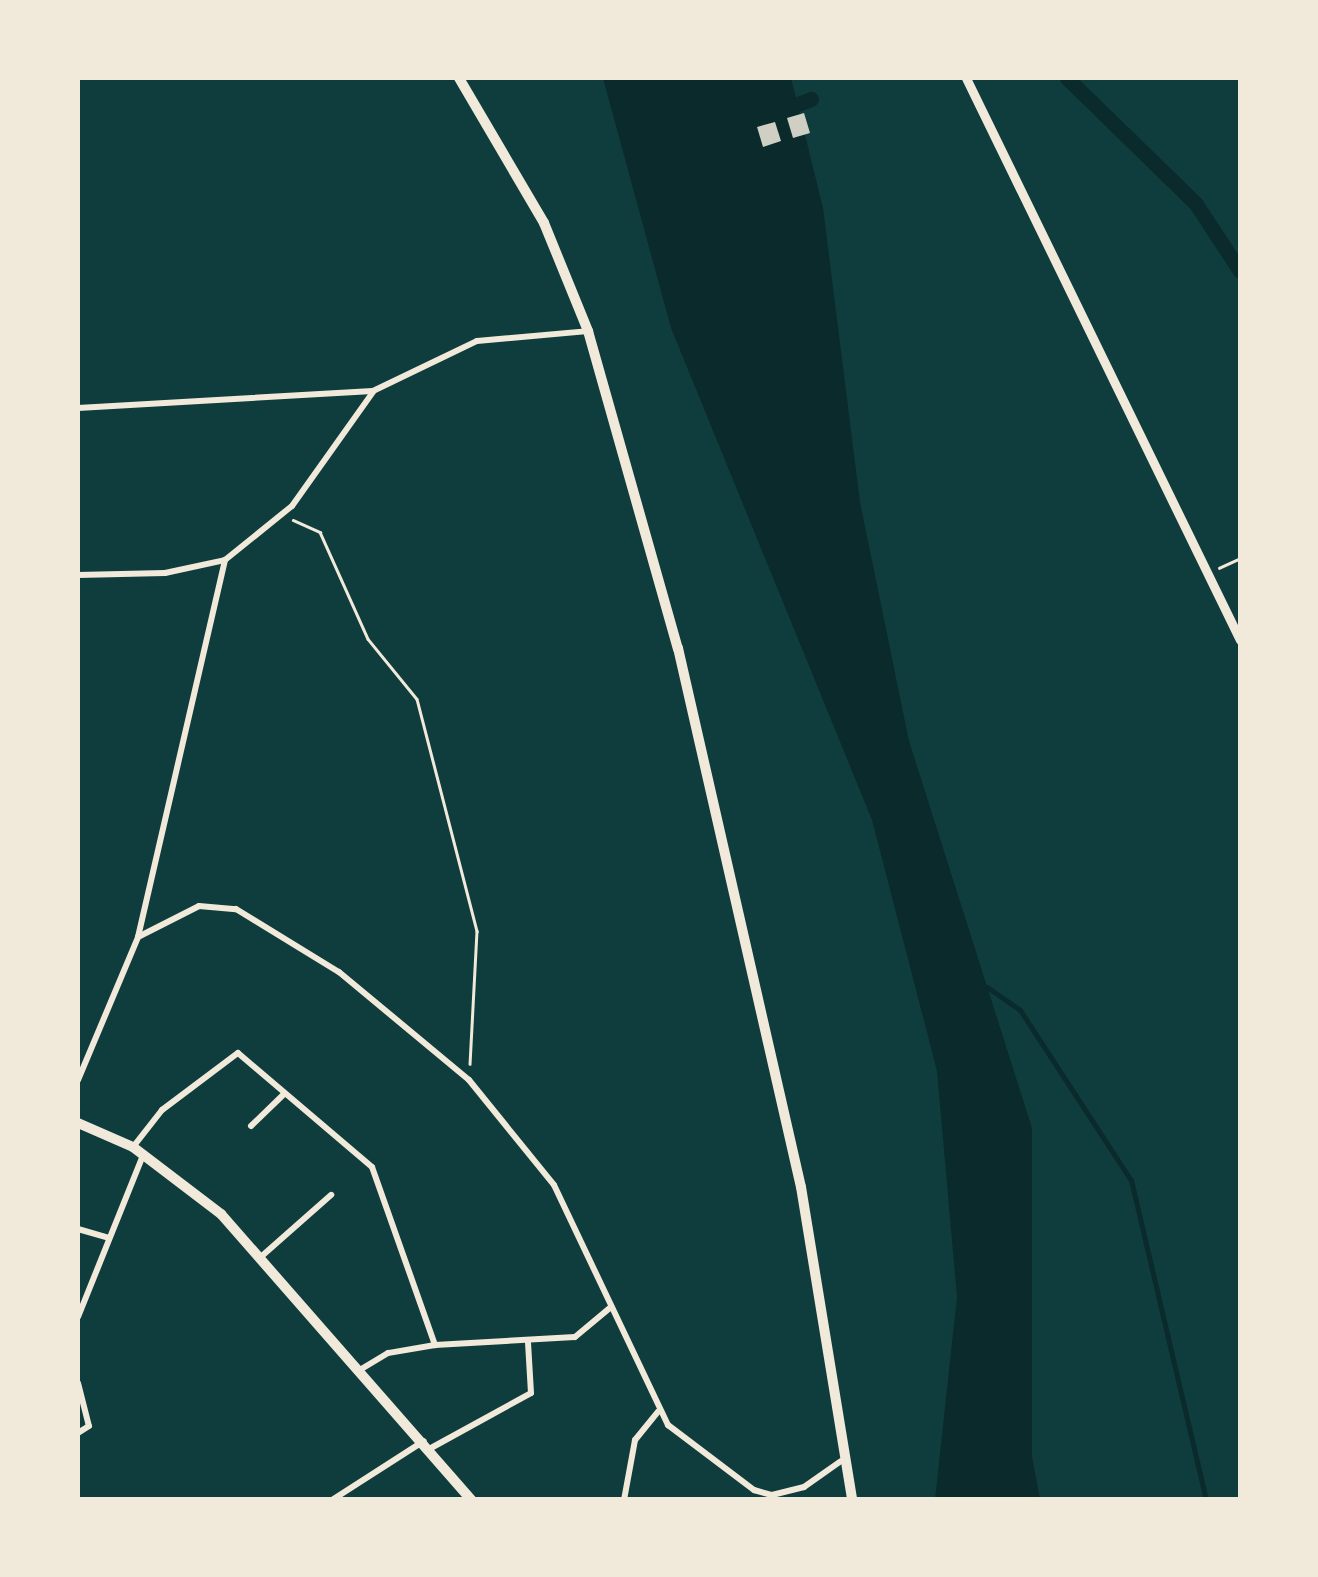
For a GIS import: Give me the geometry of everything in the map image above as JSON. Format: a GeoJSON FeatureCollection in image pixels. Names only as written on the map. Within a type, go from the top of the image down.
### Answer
{"type":"FeatureCollection","features":[{"type":"Feature","properties":{"kind":"main road"},"geometry":{"type":"LineString","coordinates":[[459,78],[544,223],[588,331],[678,648],[800,1187],[841,1462],[852,1500]]}},
{"type":"Feature","properties":{"kind":"main road"},"geometry":{"type":"LineString","coordinates":[[78,1123],[138,1151],[264,1256],[428,1444],[471,1500]]}},
{"type":"Feature","properties":{"kind":"street"},"geometry":{"type":"LineString","coordinates":[[966,78],[1240,640]]}},
{"type":"Feature","properties":{"kind":"street"},"geometry":{"type":"LineString","coordinates":[[78,408],[373,391],[477,342],[588,331]]}},
{"type":"Feature","properties":{"kind":"street"},"geometry":{"type":"LineString","coordinates":[[78,575],[165,573],[225,560],[282,515],[334,453],[373,391]]}},
{"type":"Feature","properties":{"kind":"street"},"geometry":{"type":"LineString","coordinates":[[78,1080],[138,937],[225,560]]}},
{"type":"Feature","properties":{"kind":"street"},"geometry":{"type":"LineString","coordinates":[[138,937],[199,906],[236,909],[339,972],[468,1080],[554,1185],[658,1412],[754,1490],[772,1495],[804,1487],[841,1462]]}},
{"type":"Feature","properties":{"kind":"street"},"geometry":{"type":"LineString","coordinates":[[78,1317],[138,1151],[162,1110],[238,1053],[372,1167],[435,1346]]}},
{"type":"Feature","properties":{"kind":"street"},"geometry":{"type":"LineString","coordinates":[[251,1126],[284,1094]]}},
{"type":"Feature","properties":{"kind":"street"},"geometry":{"type":"LineString","coordinates":[[264,1256],[331,1194]]}},
{"type":"Feature","properties":{"kind":"street"},"geometry":{"type":"LineString","coordinates":[[78,1229],[109,1238]]}},
{"type":"Feature","properties":{"kind":"street"},"geometry":{"type":"LineString","coordinates":[[360,1370],[388,1353],[575,1337],[586,1320],[611,1306]]}},
{"type":"Feature","properties":{"kind":"street"},"geometry":{"type":"LineString","coordinates":[[332,1500],[428,1444],[490,1422],[506,1402],[531,1394],[528,1342]]}},
{"type":"Feature","properties":{"kind":"street"},"geometry":{"type":"LineString","coordinates":[[78,1382],[89,1426],[78,1433]]}},
{"type":"Feature","properties":{"kind":"street"},"geometry":{"type":"LineString","coordinates":[[624,1500],[635,1440],[658,1412]]}},
{"type":"Feature","properties":{"kind":"path"},"geometry":{"type":"LineString","coordinates":[[282,515],[320,532],[368,639],[417,699],[477,931],[468,1080]]}},
{"type":"Feature","properties":{"kind":"path"},"geometry":{"type":"LineString","coordinates":[[1208,573],[1240,558]]}},
{"type":"Feature","properties":{"kind":"water"},"geometry":{"type":"Polygon","coordinates":[[[603,78],[791,78],[823,208],[860,502],[909,741],[1032,1128],[1032,1457],[1040,1499],[935,1499],[957,1297],[937,1071],[872,820],[671,328],[603,78]]]}},
{"type":"Feature","properties":{"kind":"building"},"geometry":{"type":"Polygon","coordinates":[[[804,113],[810,133],[793,138],[787,118],[804,113]]]}},
{"type":"Feature","properties":{"kind":"building"},"geometry":{"type":"Polygon","coordinates":[[[775,122],[781,141],[763,147],[757,127],[775,122]]]}},
{"type":"Feature","properties":{"kind":"waterway"},"geometry":{"type":"LineString","coordinates":[[1067,78],[1196,204],[1240,271]]}},
{"type":"Feature","properties":{"kind":"waterway"},"geometry":{"type":"LineString","coordinates":[[782,110],[811,99]]}},
{"type":"Feature","properties":{"kind":"waterway"},"geometry":{"type":"LineString","coordinates":[[987,987],[1020,1010],[1131,1180],[1206,1500]]}}]}
